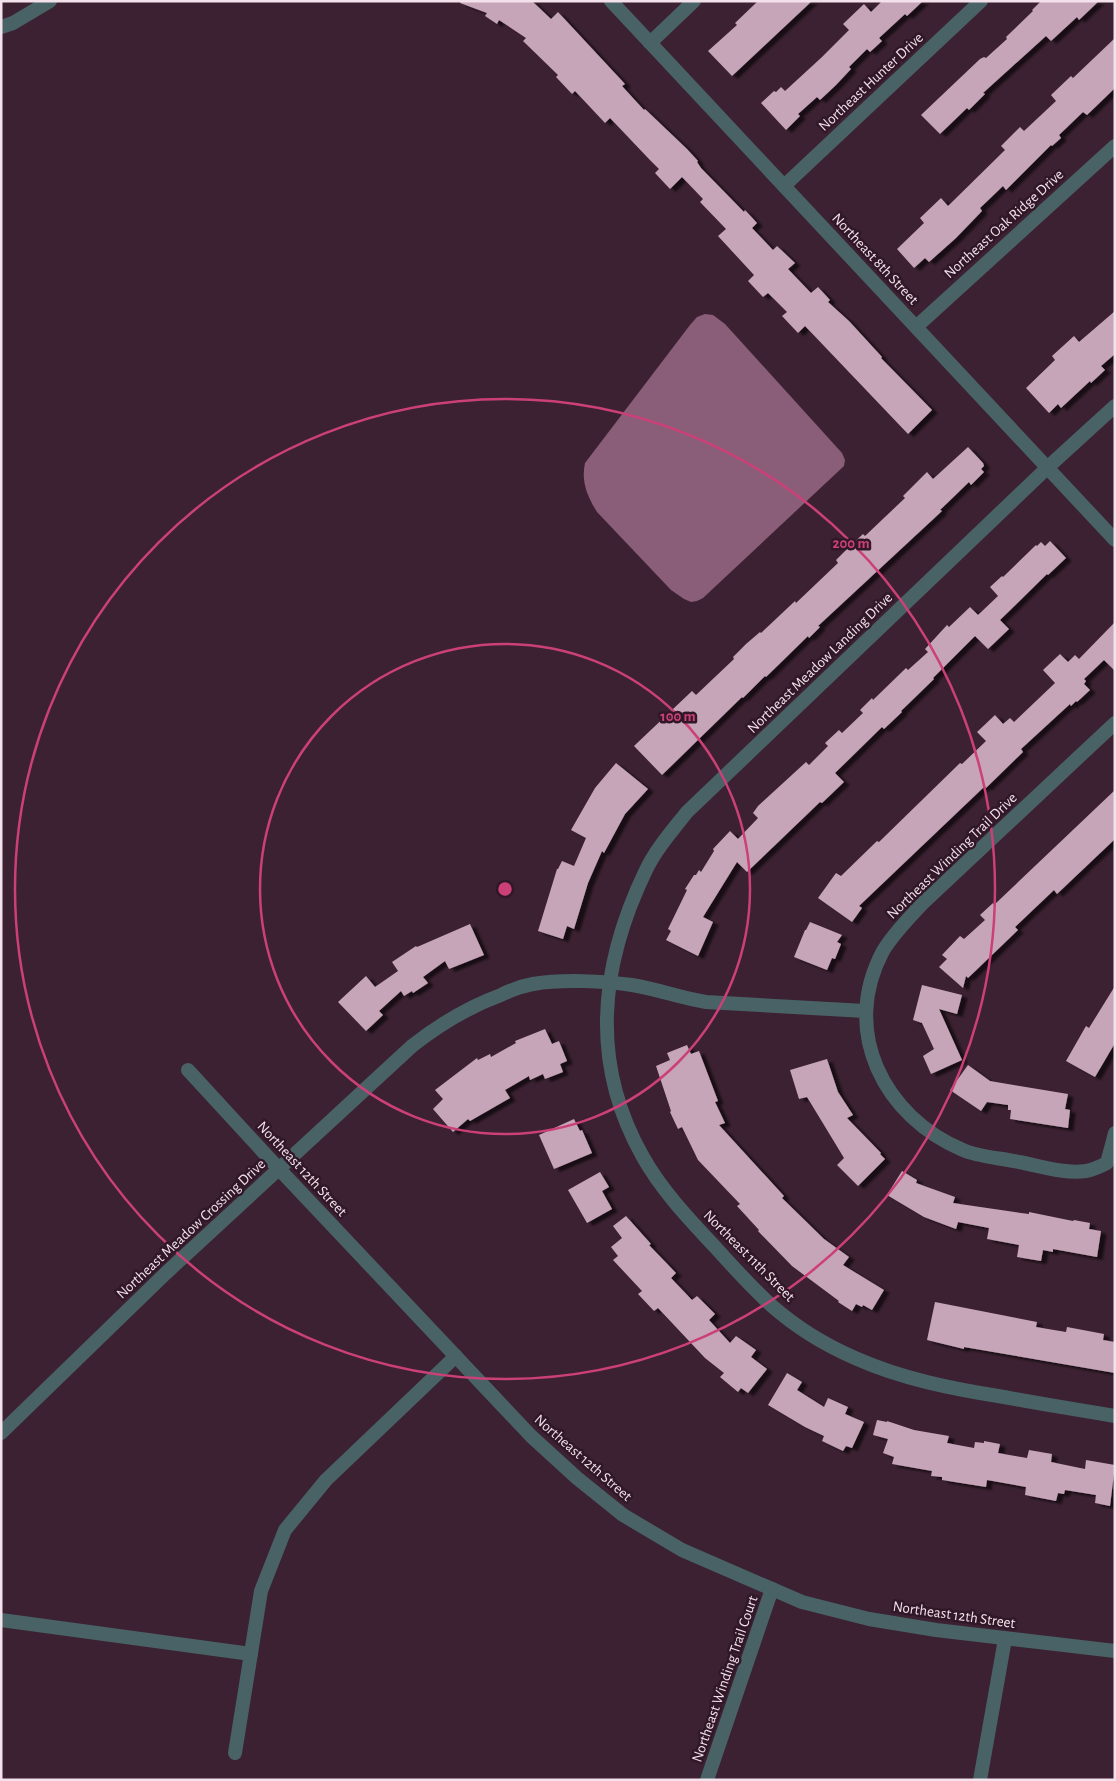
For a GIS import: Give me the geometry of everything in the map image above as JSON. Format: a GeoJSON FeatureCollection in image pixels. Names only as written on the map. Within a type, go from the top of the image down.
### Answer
{"type":"FeatureCollection","features":[{"type":"Feature","properties":{"kind":"street"},"geometry":{"type":"LineString","coordinates":[[1,27],[13,23],[50,1]]}},
{"type":"Feature","properties":{"kind":"street","name":"Northeast 8th Street"},"geometry":{"type":"LineString","coordinates":[[611,1],[1115,540]]}},
{"type":"Feature","properties":{"kind":"street"},"geometry":{"type":"LineString","coordinates":[[650,43],[694,1]]}},
{"type":"Feature","properties":{"kind":"street","name":"Northeast Hunter Drive"},"geometry":{"type":"LineString","coordinates":[[784,186],[981,1]]}},
{"type":"Feature","properties":{"kind":"street","name":"Northeast Oak Ridge Drive"},"geometry":{"type":"LineString","coordinates":[[916,327],[1115,146]]}},
{"type":"Feature","properties":{"kind":"street","name":"Northeast Meadow Landing Drive"},"geometry":{"type":"LineString","coordinates":[[608,983],[624,924],[646,869],[662,844],[687,812],[1115,406]]}},
{"type":"Feature","properties":{"kind":"street","name":"Northeast Winding Trail Drive"},"geometry":{"type":"LineString","coordinates":[[1115,723],[922,904],[901,926],[883,951],[872,978],[865,1011],[868,1040],[878,1072],[890,1093],[910,1116],[936,1137],[965,1151],[1065,1171],[1088,1171],[1107,1164],[1115,1133]]}},
{"type":"Feature","properties":{"kind":"street","name":"Northeast Meadow Crossing Drive"},"geometry":{"type":"LineString","coordinates":[[1,1433],[159,1280],[412,1046],[449,1019],[490,999],[533,984],[589,982],[638,986],[706,1002],[865,1011]]}},
{"type":"Feature","properties":{"kind":"street","name":"Northeast 11th Street"},"geometry":{"type":"LineString","coordinates":[[608,983],[606,1022],[610,1069],[618,1098],[642,1156],[679,1208],[772,1306],[798,1326],[827,1344],[879,1368],[915,1380],[954,1389],[1115,1416]]}},
{"type":"Feature","properties":{"kind":"street","name":"Northeast 12th Street"},"geometry":{"type":"LineString","coordinates":[[188,1070],[531,1436],[577,1478],[623,1515],[682,1550],[802,1602],[869,1619],[936,1630],[1115,1651]]}},
{"type":"Feature","properties":{"kind":"street"},"geometry":{"type":"LineString","coordinates":[[236,1753],[261,1591],[285,1530],[326,1480],[456,1356]]}},
{"type":"Feature","properties":{"kind":"street","name":"Northeast Winding Trail Court"},"geometry":{"type":"LineString","coordinates":[[708,1780],[772,1590]]}},
{"type":"Feature","properties":{"kind":"street"},"geometry":{"type":"LineString","coordinates":[[1,1620],[251,1654]]}},
{"type":"Feature","properties":{"kind":"street"},"geometry":{"type":"LineString","coordinates":[[980,1780],[1005,1639]]}},
{"type":"Feature","properties":{"kind":"shaded area"},"geometry":{"type":"Polygon","coordinates":[[[705,314],[713,315],[725,324],[842,453],[845,460],[844,466],[703,598],[691,602],[671,590],[597,512],[586,488],[584,470],[585,463],[690,325],[697,317],[705,314]]]}},
{"type":"Feature","properties":{"kind":"building"},"geometry":{"type":"Polygon","coordinates":[[[461,1],[532,1],[551,19],[558,12],[625,84],[622,86],[644,110],[687,149],[698,161],[701,168],[757,223],[752,228],[773,250],[777,246],[795,263],[788,269],[811,293],[818,287],[830,300],[828,302],[849,321],[881,358],[932,410],[908,434],[805,326],[798,333],[782,316],[787,312],[768,293],[763,297],[748,281],[754,275],[718,236],[726,229],[700,202],[703,199],[682,177],[670,189],[655,173],[659,169],[610,118],[605,123],[575,91],[572,94],[556,77],[558,75],[523,41],[526,38],[499,20],[497,24],[485,16],[487,13],[460,3],[461,1]]]}},
{"type":"Feature","properties":{"kind":"building"},"geometry":{"type":"Polygon","coordinates":[[[758,1],[812,1],[732,76],[708,51],[737,25],[735,23],[758,1]]]}},
{"type":"Feature","properties":{"kind":"building"},"geometry":{"type":"Polygon","coordinates":[[[882,1],[923,1],[907,16],[905,14],[879,38],[882,41],[870,52],[867,49],[849,67],[851,69],[836,85],[820,100],[817,97],[798,114],[800,116],[786,130],[761,103],[781,87],[785,91],[822,57],[849,30],[843,24],[864,4],[871,12],[882,1]]]}},
{"type":"Feature","properties":{"kind":"building"},"geometry":{"type":"Polygon","coordinates":[[[1041,1],[1099,1],[1079,20],[1077,17],[1051,41],[1046,36],[983,93],[985,94],[969,110],[967,108],[940,134],[921,115],[980,59],[986,58],[1007,39],[1006,37],[1041,1]]]}},
{"type":"Feature","properties":{"kind":"building"},"geometry":{"type":"Polygon","coordinates":[[[1115,38],[1115,88],[1087,115],[1083,112],[1059,135],[1061,138],[1051,145],[1006,190],[1003,186],[980,208],[982,211],[956,238],[929,262],[925,258],[914,268],[897,249],[924,223],[920,218],[941,198],[948,206],[1005,150],[1001,146],[1020,127],[1024,131],[1056,101],[1051,95],[1071,76],[1073,78],[1115,38]]]}},
{"type":"Feature","properties":{"kind":"building"},"geometry":{"type":"Polygon","coordinates":[[[1115,311],[1115,354],[1101,366],[1105,370],[1061,408],[1058,404],[1049,413],[1026,388],[1055,360],[1052,356],[1074,336],[1079,342],[1115,311]]]}},
{"type":"Feature","properties":{"kind":"building"},"geometry":{"type":"Polygon","coordinates":[[[968,447],[983,463],[984,466],[981,469],[984,472],[971,485],[969,482],[940,510],[942,511],[818,626],[820,627],[809,638],[808,636],[766,677],[742,697],[662,775],[634,746],[692,691],[696,695],[734,659],[733,657],[746,644],[761,633],[795,601],[796,603],[838,563],[836,560],[849,547],[863,534],[865,536],[905,498],[903,496],[927,472],[933,479],[968,447]]]}},
{"type":"Feature","properties":{"kind":"building"},"geometry":{"type":"Polygon","coordinates":[[[1050,541],[1066,558],[1000,620],[1009,629],[988,649],[975,636],[902,712],[884,729],[882,727],[835,773],[844,782],[822,803],[820,802],[747,872],[737,862],[703,917],[713,922],[698,956],[666,940],[671,931],[668,929],[687,890],[685,889],[694,875],[699,870],[701,872],[714,851],[713,849],[730,831],[738,839],[758,818],[753,813],[758,806],[806,762],[809,765],[828,746],[825,743],[839,730],[842,733],[863,713],[860,710],[872,698],[873,700],[906,668],[908,670],[928,652],[925,649],[947,625],[949,627],[970,607],[978,615],[998,596],[990,587],[1036,545],[1041,542],[1045,546],[1050,541]]]}},
{"type":"Feature","properties":{"kind":"building"},"geometry":{"type":"Polygon","coordinates":[[[1115,622],[1115,671],[1104,660],[1084,679],[1086,681],[1084,684],[1090,690],[1077,702],[1071,706],[1070,704],[1021,749],[1023,752],[986,788],[985,786],[859,906],[862,908],[852,922],[818,898],[836,873],[841,876],[877,841],[879,842],[960,763],[962,764],[986,741],[977,732],[995,715],[1003,724],[1010,718],[1014,722],[1055,683],[1043,670],[1060,654],[1068,662],[1075,655],[1079,659],[1115,622]]]}},
{"type":"Feature","properties":{"kind":"building"},"geometry":{"type":"Polygon","coordinates":[[[616,763],[648,789],[625,814],[604,853],[602,851],[588,883],[574,929],[567,926],[563,939],[538,931],[557,869],[562,861],[574,866],[586,838],[571,830],[595,788],[616,763]]]}},
{"type":"Feature","properties":{"kind":"building"},"geometry":{"type":"Polygon","coordinates":[[[1115,790],[1115,839],[1057,894],[1054,890],[1015,927],[1018,930],[968,978],[966,976],[963,988],[939,967],[947,959],[942,955],[960,936],[964,939],[985,920],[980,915],[993,903],[994,905],[1115,790]]]}},
{"type":"Feature","properties":{"kind":"building"},"geometry":{"type":"Polygon","coordinates":[[[810,922],[842,935],[837,942],[841,944],[835,959],[832,958],[827,970],[794,957],[810,922]]]}},
{"type":"Feature","properties":{"kind":"building"},"geometry":{"type":"Polygon","coordinates":[[[470,924],[484,955],[449,969],[445,961],[423,977],[428,983],[413,993],[412,991],[404,996],[401,991],[379,1011],[383,1015],[366,1031],[338,1002],[366,976],[375,987],[398,971],[392,962],[416,946],[470,924]]]}},
{"type":"Feature","properties":{"kind":"building"},"geometry":{"type":"Polygon","coordinates":[[[922,985],[962,995],[957,1014],[939,1009],[962,1060],[931,1074],[923,1056],[934,1049],[922,1023],[913,1020],[922,985]]]}},
{"type":"Feature","properties":{"kind":"building"},"geometry":{"type":"Polygon","coordinates":[[[1115,986],[1115,1043],[1095,1077],[1066,1061],[1086,1026],[1089,1028],[1115,986]]]}},
{"type":"Feature","properties":{"kind":"building"},"geometry":{"type":"Polygon","coordinates":[[[545,1029],[552,1044],[559,1041],[567,1061],[560,1064],[563,1072],[545,1079],[543,1074],[530,1080],[529,1076],[505,1090],[510,1098],[470,1121],[468,1119],[453,1132],[433,1109],[443,1099],[435,1090],[477,1058],[478,1060],[490,1054],[491,1057],[516,1043],[515,1041],[545,1029]]]}},
{"type":"Feature","properties":{"kind":"building"},"geometry":{"type":"Polygon","coordinates":[[[687,1045],[691,1054],[699,1051],[718,1101],[715,1102],[725,1123],[719,1125],[784,1196],[782,1198],[824,1239],[849,1257],[843,1265],[884,1290],[872,1310],[863,1305],[862,1307],[856,1304],[852,1311],[792,1266],[737,1206],[740,1204],[698,1160],[682,1127],[678,1129],[670,1112],[656,1066],[670,1060],[667,1053],[687,1045]]]}},
{"type":"Feature","properties":{"kind":"building"},"geometry":{"type":"Polygon","coordinates":[[[827,1059],[838,1092],[853,1115],[847,1118],[885,1159],[858,1186],[837,1165],[844,1158],[807,1097],[799,1099],[790,1070],[827,1059]]]}},
{"type":"Feature","properties":{"kind":"building"},"geometry":{"type":"Polygon","coordinates":[[[968,1065],[990,1081],[1068,1094],[1065,1109],[1070,1110],[1068,1128],[1010,1119],[1011,1110],[1008,1110],[1008,1105],[987,1102],[981,1111],[950,1090],[968,1065]]]}},
{"type":"Feature","properties":{"kind":"building"},"geometry":{"type":"Polygon","coordinates":[[[574,1119],[580,1131],[582,1130],[592,1153],[554,1169],[539,1135],[574,1119]]]}},
{"type":"Feature","properties":{"kind":"building"},"geometry":{"type":"Polygon","coordinates":[[[902,1171],[917,1180],[916,1183],[955,1197],[953,1203],[1029,1214],[1029,1212],[1090,1223],[1089,1229],[1101,1231],[1097,1257],[1053,1249],[1053,1252],[1043,1250],[1041,1261],[1017,1257],[1019,1245],[987,1239],[989,1228],[958,1222],[956,1229],[924,1217],[887,1195],[902,1171]]]}},
{"type":"Feature","properties":{"kind":"building"},"geometry":{"type":"Polygon","coordinates":[[[600,1172],[609,1187],[602,1191],[612,1209],[587,1223],[568,1190],[600,1172]]]}},
{"type":"Feature","properties":{"kind":"building"},"geometry":{"type":"Polygon","coordinates":[[[626,1216],[651,1244],[649,1245],[676,1273],[671,1278],[692,1300],[697,1296],[715,1314],[709,1320],[730,1343],[736,1336],[756,1350],[751,1357],[767,1369],[748,1393],[741,1388],[738,1392],[720,1377],[724,1373],[705,1358],[658,1308],[654,1311],[638,1294],[642,1291],[613,1260],[618,1256],[611,1247],[622,1238],[613,1226],[626,1216]]]}},
{"type":"Feature","properties":{"kind":"building"},"geometry":{"type":"Polygon","coordinates":[[[935,1302],[1037,1322],[1036,1327],[1066,1332],[1067,1327],[1104,1334],[1103,1340],[1115,1342],[1115,1373],[964,1347],[964,1349],[927,1340],[935,1302]]]}},
{"type":"Feature","properties":{"kind":"building"},"geometry":{"type":"Polygon","coordinates":[[[787,1373],[802,1382],[797,1390],[824,1407],[828,1398],[848,1407],[845,1414],[864,1422],[852,1448],[846,1446],[843,1451],[822,1441],[824,1436],[768,1405],[787,1373]]]}},
{"type":"Feature","properties":{"kind":"building"},"geometry":{"type":"Polygon","coordinates":[[[877,1420],[887,1421],[914,1430],[949,1436],[947,1443],[974,1448],[975,1442],[984,1443],[984,1441],[1000,1444],[998,1453],[1027,1458],[1029,1450],[1052,1454],[1051,1462],[1085,1469],[1086,1460],[1115,1465],[1110,1506],[1095,1503],[1096,1495],[1065,1490],[1064,1494],[1058,1493],[1056,1501],[1025,1495],[1026,1487],[987,1480],[986,1487],[942,1480],[942,1477],[931,1476],[932,1471],[892,1464],[894,1457],[883,1453],[888,1439],[873,1435],[877,1420]]]}}]}
